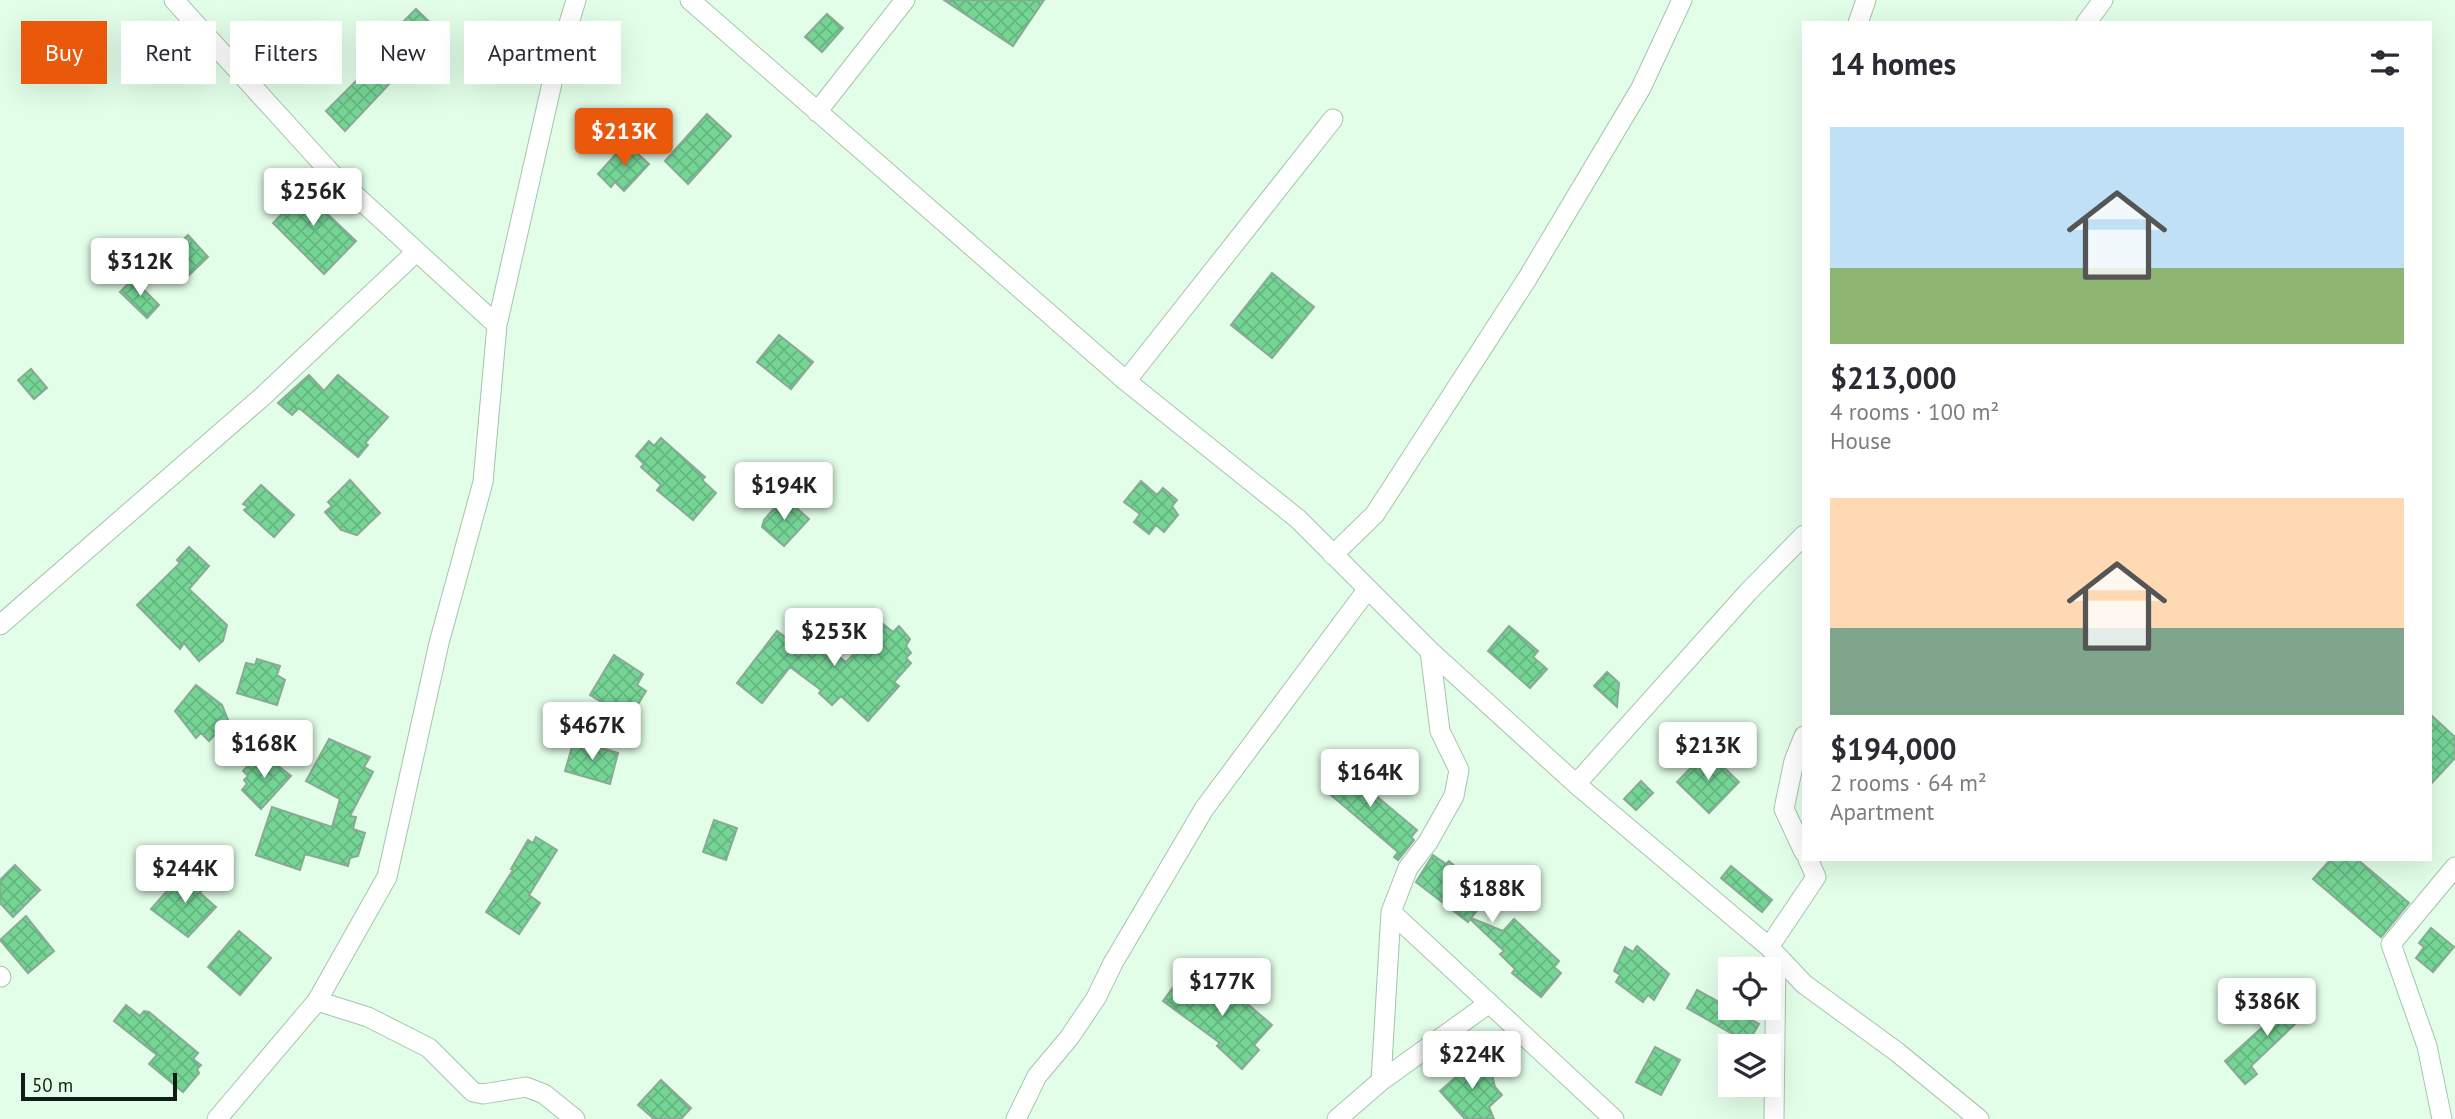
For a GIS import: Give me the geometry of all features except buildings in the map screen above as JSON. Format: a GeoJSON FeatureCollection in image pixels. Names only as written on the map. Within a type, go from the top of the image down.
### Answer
{"type":"FeatureCollection","features":[{"type":"Feature","properties":{"kind":"street"},"geometry":{"type":"LineString","coordinates":[[174,0],[331,173],[415,253],[497,325]]}},
{"type":"Feature","properties":{"kind":"street"},"geometry":{"type":"LineString","coordinates":[[217,1119],[317,1002],[387,877],[439,643],[483,482],[497,325],[555,70],[576,0]]}},
{"type":"Feature","properties":{"kind":"street"},"geometry":{"type":"LineString","coordinates":[[690,0],[1126,381],[1298,519],[1430,651],[1576,784],[1773,951],[1804,984],[1897,1052],[1979,1119]]}},
{"type":"Feature","properties":{"kind":"street"},"geometry":{"type":"LineString","coordinates":[[817,112],[905,0]]}},
{"type":"Feature","properties":{"kind":"street"},"geometry":{"type":"LineString","coordinates":[[1333,555],[1375,513],[1527,279],[1641,88],[1682,0]]}},
{"type":"Feature","properties":{"kind":"street"},"geometry":{"type":"LineString","coordinates":[[1859,21],[1866,0]]}},
{"type":"Feature","properties":{"kind":"street"},"geometry":{"type":"LineString","coordinates":[[2087,21],[2103,0]]}},
{"type":"Feature","properties":{"kind":"street"},"geometry":{"type":"LineString","coordinates":[[1126,381],[1333,119]]}},
{"type":"Feature","properties":{"kind":"street"},"geometry":{"type":"LineString","coordinates":[[0,625],[262,397],[415,253]]}},
{"type":"Feature","properties":{"kind":"street"},"geometry":{"type":"LineString","coordinates":[[1576,784],[1749,591],[1802,537]]}},
{"type":"Feature","properties":{"kind":"street"},"geometry":{"type":"LineString","coordinates":[[1016,1119],[1037,1076],[1097,998],[1113,963],[1204,809],[1367,590]]}},
{"type":"Feature","properties":{"kind":"street"},"geometry":{"type":"LineString","coordinates":[[1381,1081],[1391,912],[1408,868],[1428,842],[1454,796],[1459,770],[1440,731],[1430,651]]}},
{"type":"Feature","properties":{"kind":"street"},"geometry":{"type":"LineString","coordinates":[[1802,741],[1794,761],[1784,810],[1802,848]]}},
{"type":"Feature","properties":{"kind":"street"},"geometry":{"type":"LineString","coordinates":[[1774,1119],[1773,951],[1816,877],[1809,861]]}},
{"type":"Feature","properties":{"kind":"street"},"geometry":{"type":"LineString","coordinates":[[2442,1119],[2427,1046],[2391,944],[2455,867]]}},
{"type":"Feature","properties":{"kind":"street"},"geometry":{"type":"LineString","coordinates":[[1391,912],[1614,1119]]}},
{"type":"Feature","properties":{"kind":"street"},"geometry":{"type":"LineString","coordinates":[[317,1002],[368,1017],[429,1048],[472,1092],[483,1094],[526,1087],[544,1094],[575,1119]]}},
{"type":"Feature","properties":{"kind":"street"},"geometry":{"type":"LineString","coordinates":[[1337,1119],[1381,1081],[1488,1004]]}}]}
